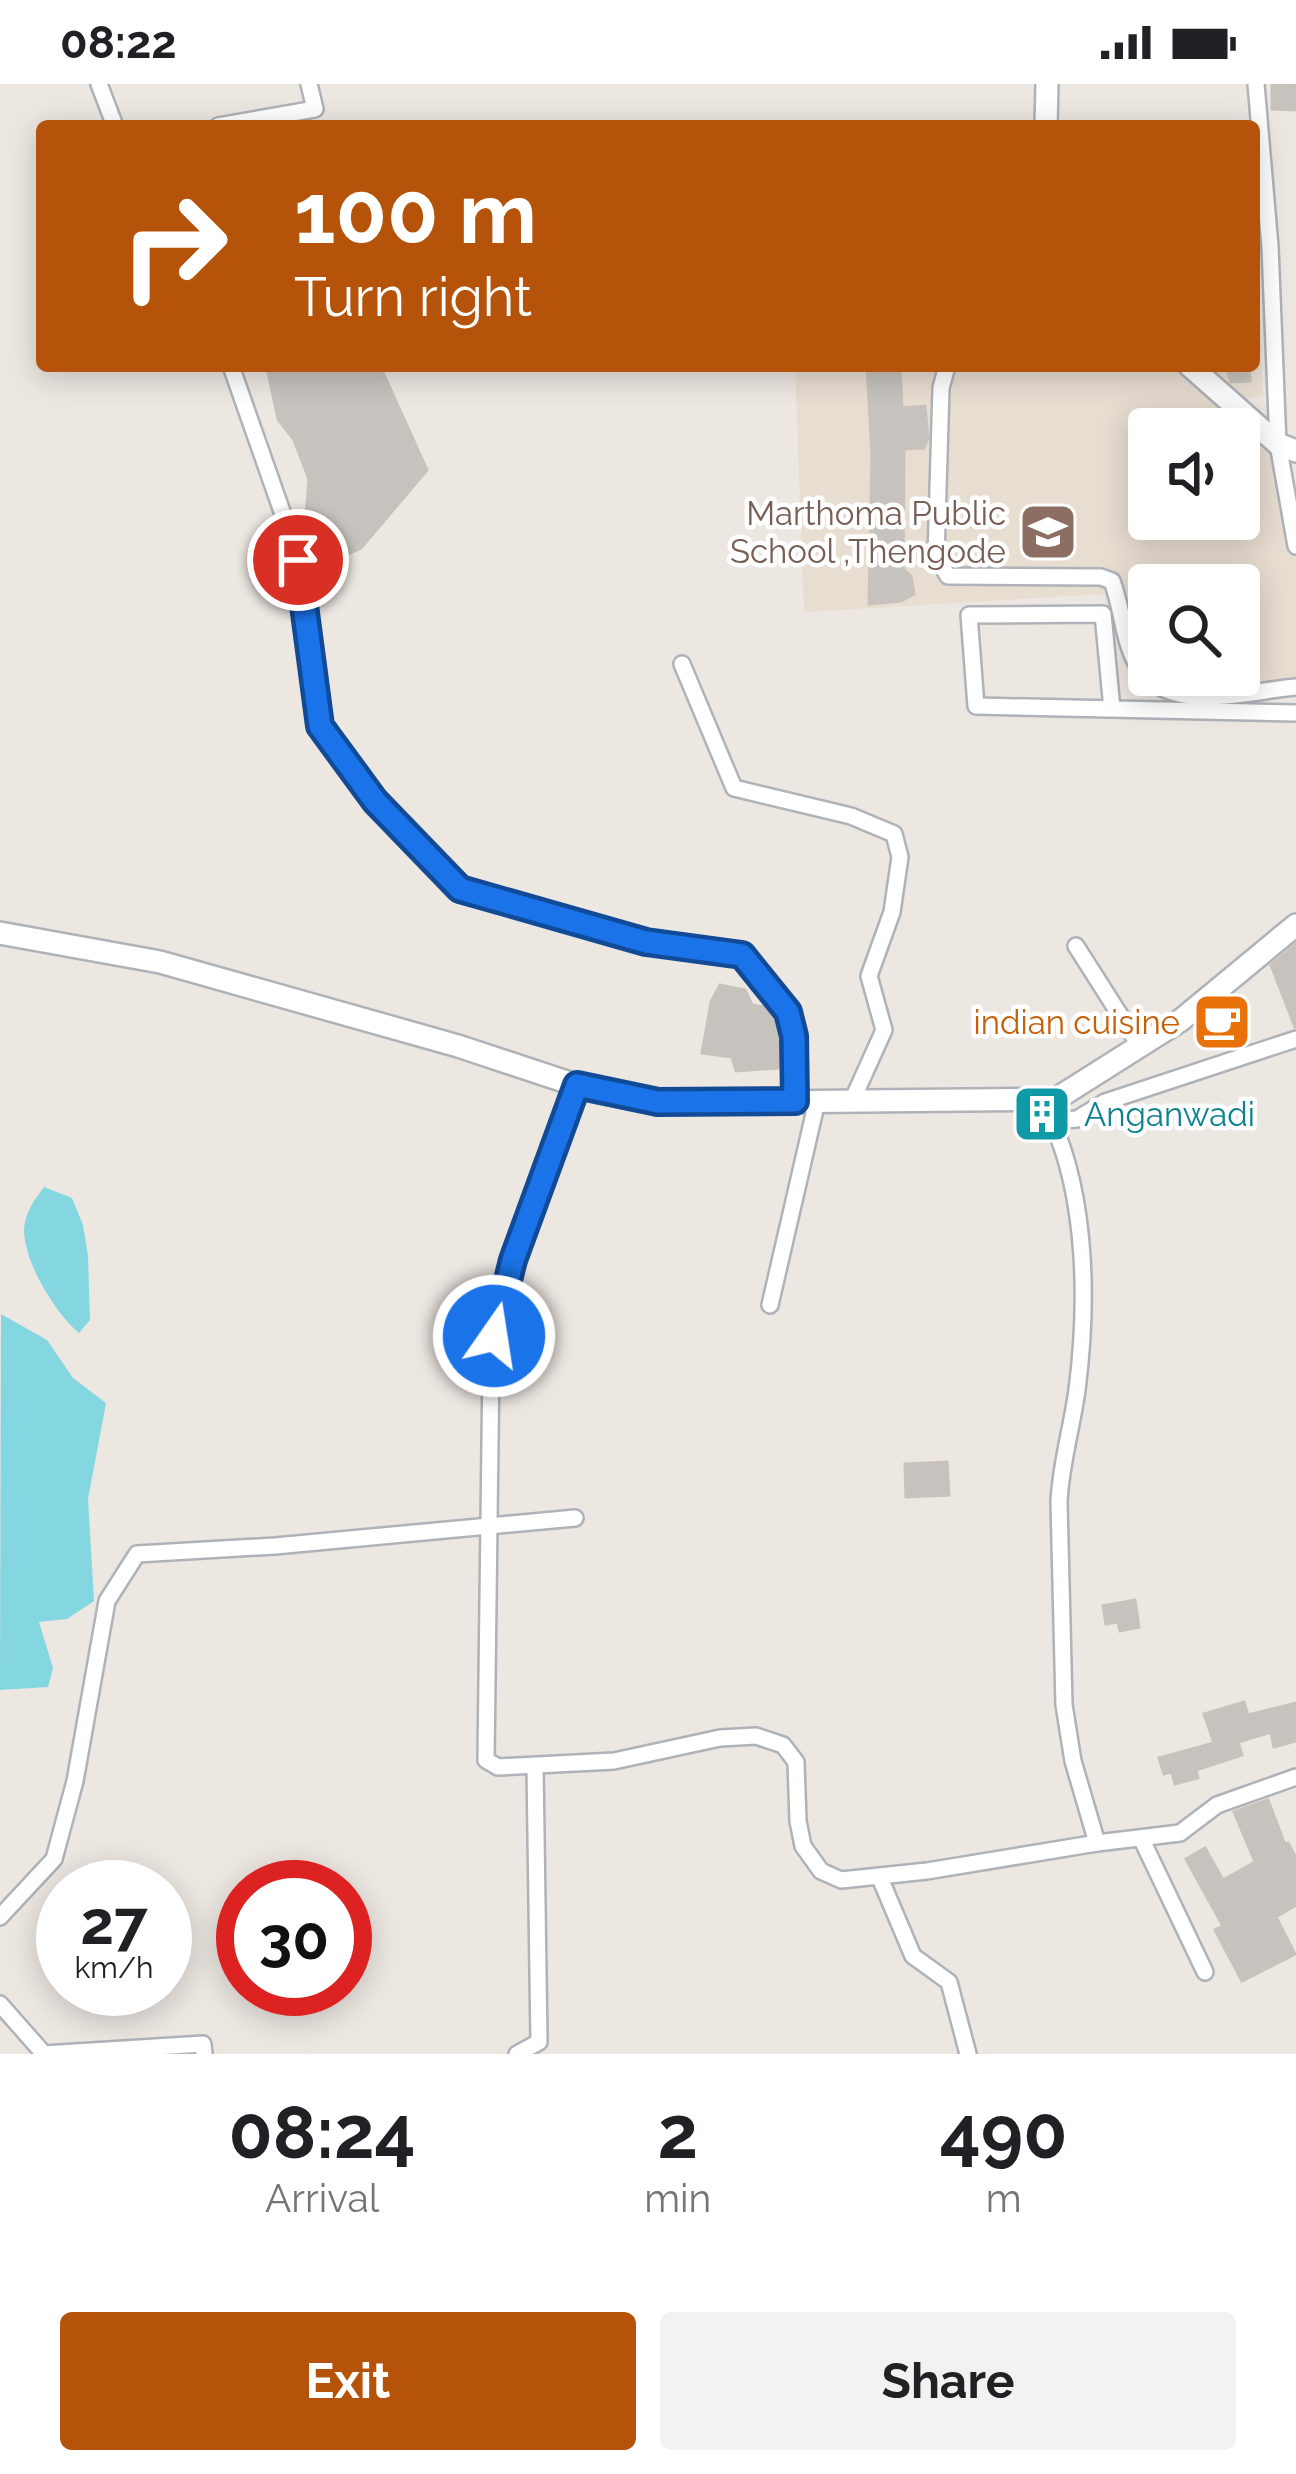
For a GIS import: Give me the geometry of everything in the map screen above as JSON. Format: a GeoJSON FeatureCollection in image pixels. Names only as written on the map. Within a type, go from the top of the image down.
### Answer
{"type":"FeatureCollection","features":[{"type":"Feature","properties":{"kind":"main road"},"geometry":{"type":"LineString","coordinates":[[1046,120],[1047,84]]}},
{"type":"Feature","properties":{"kind":"main road"},"geometry":{"type":"LineString","coordinates":[[1197,372],[1287,447]]}},
{"type":"Feature","properties":{"kind":"main road"},"geometry":{"type":"LineString","coordinates":[[0,933],[160,962],[458,1046],[577,1085],[658,1102],[852,1101],[1054,1110],[1181,1020],[1296,925]]}},
{"type":"Feature","properties":{"kind":"street"},"geometry":{"type":"LineString","coordinates":[[99,84],[113,120]]}},
{"type":"Feature","properties":{"kind":"street"},"geometry":{"type":"LineString","coordinates":[[255,120],[316,110],[309,84]]}},
{"type":"Feature","properties":{"kind":"street"},"geometry":{"type":"LineString","coordinates":[[1256,84],[1259,120]]}},
{"type":"Feature","properties":{"kind":"street"},"geometry":{"type":"LineString","coordinates":[[1260,131],[1296,546]]}},
{"type":"Feature","properties":{"kind":"street"},"geometry":{"type":"LineString","coordinates":[[233,372],[298,560],[320,726],[375,801],[460,889],[646,942],[742,955],[788,1012],[806,1101],[770,1305]]}},
{"type":"Feature","properties":{"kind":"street"},"geometry":{"type":"LineString","coordinates":[[945,372],[936,557],[948,576],[1112,580],[1134,661],[1149,682],[1166,692],[1198,696],[1296,686]]}},
{"type":"Feature","properties":{"kind":"street"},"geometry":{"type":"LineString","coordinates":[[1112,709],[1103,614],[969,615],[976,706],[1112,709],[1296,713]]}},
{"type":"Feature","properties":{"kind":"street"},"geometry":{"type":"LineString","coordinates":[[682,664],[734,788],[851,816],[894,834],[900,857],[892,912],[869,976],[884,1030],[852,1101]]}},
{"type":"Feature","properties":{"kind":"street"},"geometry":{"type":"LineString","coordinates":[[1076,946],[1139,1046]]}},
{"type":"Feature","properties":{"kind":"street"},"geometry":{"type":"LineString","coordinates":[[1054,1110],[1077,1119],[1106,1102],[1296,1039]]}},
{"type":"Feature","properties":{"kind":"street"},"geometry":{"type":"LineString","coordinates":[[577,1085],[498,1311],[491,1362],[486,1760],[498,1766],[614,1761],[720,1738],[756,1736],[783,1744],[796,1762],[802,1846],[821,1871],[841,1880],[1180,1833],[1217,1805],[1296,1778]]}},
{"type":"Feature","properties":{"kind":"street"},"geometry":{"type":"LineString","coordinates":[[1054,1110],[1081,1214],[1078,1386],[1060,1489],[1064,1705],[1073,1761],[1097,1843]]}},
{"type":"Feature","properties":{"kind":"street"},"geometry":{"type":"LineString","coordinates":[[0,1917],[54,1859],[76,1781],[107,1601],[137,1553],[575,1518]]}},
{"type":"Feature","properties":{"kind":"street"},"geometry":{"type":"LineString","coordinates":[[517,2054],[539,2042],[535,1766]]}},
{"type":"Feature","properties":{"kind":"street"},"geometry":{"type":"LineString","coordinates":[[1142,1840],[1204,1972]]}},
{"type":"Feature","properties":{"kind":"street"},"geometry":{"type":"LineString","coordinates":[[880,1878],[913,1956],[949,1982],[968,2054]]}},
{"type":"Feature","properties":{"kind":"street"},"geometry":{"type":"LineString","coordinates":[[0,2003],[44,2054],[203,2044],[204,2054]]}},
{"type":"Feature","properties":{"kind":"shaded area"},"geometry":{"type":"Polygon","coordinates":[[[1260,315],[1263,396],[1247,399],[1211,372],[1260,372],[1260,315]]]}},
{"type":"Feature","properties":{"kind":"shaded area","name":"Marthoma Public School ,Thengode"},"geometry":{"type":"Polygon","coordinates":[[[795,372],[1200,372],[1239,408],[1128,408],[1128,540],[1260,540],[1260,427],[1278,444],[1296,546],[1296,695],[1260,695],[1260,564],[1128,564],[1128,664],[1104,594],[804,612],[795,372]]]}},
{"type":"Feature","properties":{"kind":"water"},"geometry":{"type":"Polygon","coordinates":[[[44,1187],[72,1198],[83,1225],[90,1320],[79,1333],[50,1298],[27,1250],[26,1217],[44,1187]]]}},
{"type":"Feature","properties":{"kind":"water"},"geometry":{"type":"Polygon","coordinates":[[[1,1314],[47,1340],[73,1378],[106,1403],[88,1499],[94,1601],[67,1619],[39,1622],[53,1668],[48,1687],[0,1690],[1,1314]]]}},
{"type":"Feature","properties":{"kind":"building"},"geometry":{"type":"Polygon","coordinates":[[[1272,84],[1296,84],[1296,110],[1272,109],[1272,84]]]}},
{"type":"Feature","properties":{"kind":"building"},"geometry":{"type":"Polygon","coordinates":[[[268,372],[383,372],[427,470],[361,548],[312,570],[305,526],[309,479],[294,440],[278,419],[268,372]]]}},
{"type":"Feature","properties":{"kind":"building","name":"Marthoma Public School ,Thengode"},"geometry":{"type":"Polygon","coordinates":[[[867,372],[900,372],[902,408],[925,406],[928,438],[924,448],[904,449],[903,569],[911,576],[914,594],[901,601],[869,604],[872,453],[867,372]]]}},
{"type":"Feature","properties":{"kind":"building"},"geometry":{"type":"Polygon","coordinates":[[[1228,372],[1249,372],[1250,381],[1231,382],[1228,372]]]}},
{"type":"Feature","properties":{"kind":"building"},"geometry":{"type":"Polygon","coordinates":[[[1296,944],[1296,1027],[1295,1027],[1271,965],[1296,944]]]}},
{"type":"Feature","properties":{"kind":"building"},"geometry":{"type":"Polygon","coordinates":[[[720,985],[745,990],[752,1005],[769,1008],[776,1018],[781,1037],[778,1068],[736,1071],[732,1057],[702,1053],[711,1002],[720,985]]]}},
{"type":"Feature","properties":{"kind":"building"},"geometry":{"type":"Polygon","coordinates":[[[947,1462],[949,1495],[906,1497],[905,1464],[947,1462]]]}},
{"type":"Feature","properties":{"kind":"building"},"geometry":{"type":"Polygon","coordinates":[[[1135,1600],[1139,1627],[1120,1631],[1118,1622],[1106,1624],[1103,1606],[1135,1600]]]}},
{"type":"Feature","properties":{"kind":"building"},"geometry":{"type":"Polygon","coordinates":[[[1244,1702],[1248,1715],[1296,1703],[1296,1741],[1274,1747],[1271,1732],[1238,1742],[1242,1755],[1196,1770],[1198,1778],[1175,1784],[1172,1772],[1164,1774],[1159,1758],[1214,1743],[1204,1714],[1244,1702]]]}},
{"type":"Feature","properties":{"kind":"building"},"geometry":{"type":"Polygon","coordinates":[[[1268,1800],[1285,1845],[1296,1858],[1296,1905],[1276,1917],[1295,1954],[1242,1981],[1215,1930],[1223,1926],[1186,1859],[1205,1848],[1223,1880],[1255,1862],[1234,1812],[1268,1800]]]}},
{"type":"Feature","properties":{"kind":"place","name":"Marthoma Public School ,Thengode"},"geometry":{"type":"Point","coordinates":[1048,532]}},
{"type":"Feature","properties":{"kind":"place","name":"indian cuisine"},"geometry":{"type":"Point","coordinates":[1222,1022]}},
{"type":"Feature","properties":{"kind":"place","name":"Anganwadi"},"geometry":{"type":"Point","coordinates":[1042,1114]}},
{"type":"Feature","properties":{"kind":"route"},"geometry":{"type":"LineString","coordinates":[[298,560],[320,726],[375,801],[460,889],[506,898],[646,942],[742,955],[788,1012],[794,1036],[795,1101],[658,1102],[577,1085],[513,1260],[494,1336]]}}]}
